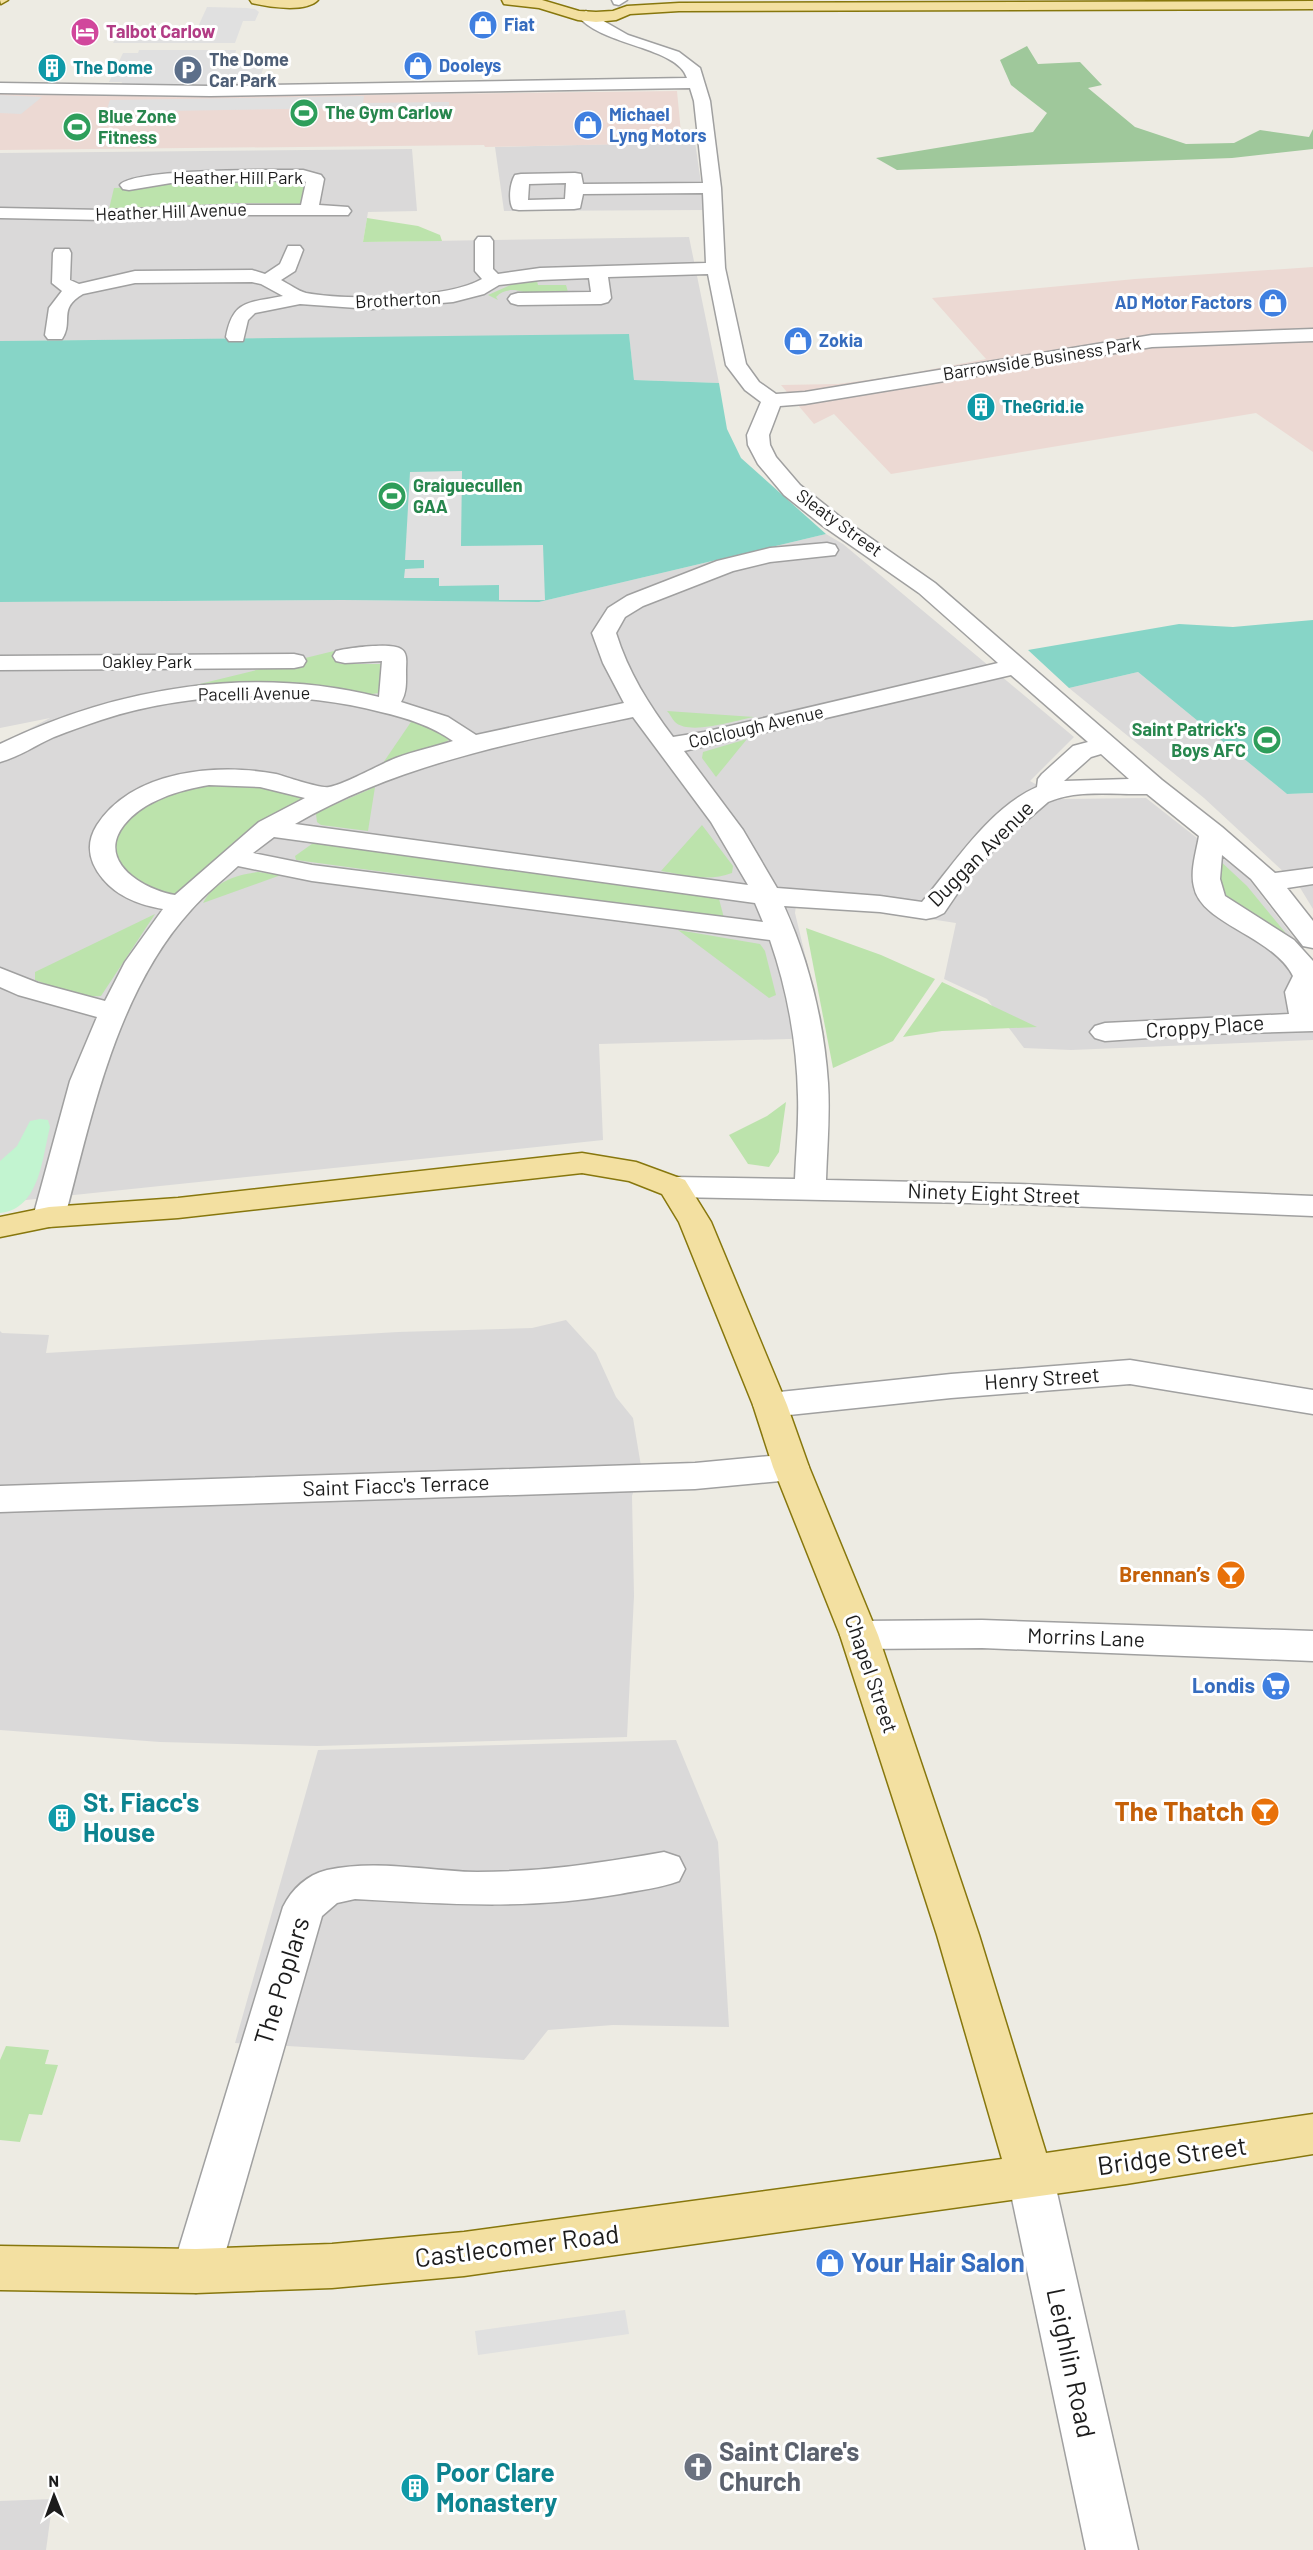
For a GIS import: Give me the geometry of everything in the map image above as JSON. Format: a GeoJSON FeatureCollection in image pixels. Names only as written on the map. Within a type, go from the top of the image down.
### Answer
{"type":"FeatureCollection","features":[{"type":"Feature","properties":{"kind":"main road"},"geometry":{"type":"LineString","coordinates":[[257,0],[282,4],[311,0]]}},
{"type":"Feature","properties":{"kind":"main road"},"geometry":{"type":"LineString","coordinates":[[491,0],[577,4],[586,16],[620,5],[679,7],[1313,5]]}},
{"type":"Feature","properties":{"kind":"main road"},"geometry":{"type":"LineString","coordinates":[[0,1227],[49,1217],[236,1202],[582,1163],[636,1172],[674,1187]]}},
{"type":"Feature","properties":{"kind":"main road","name":"Chapel Street"},"geometry":{"type":"LineString","coordinates":[[674,1187],[695,1222],[770,1405],[791,1467],[859,1635],[958,1935],[1030,2175]]}},
{"type":"Feature","properties":{"kind":"main road","name":"Bridge Street"},"geometry":{"type":"LineString","coordinates":[[1030,2175],[1126,2163],[1313,2134]]}},
{"type":"Feature","properties":{"kind":"main road","name":"Castlecomer Road"},"geometry":{"type":"LineString","coordinates":[[0,2268],[196,2271],[332,2266],[464,2254],[1030,2175]]}},
{"type":"Feature","properties":{"kind":"street"},"geometry":{"type":"LineString","coordinates":[[618,36],[615,25],[620,5]]}},
{"type":"Feature","properties":{"kind":"street"},"geometry":{"type":"LineString","coordinates":[[586,16],[598,26],[618,36],[683,60],[692,68],[702,101],[712,188],[716,268],[736,365],[752,386],[772,400]]}},
{"type":"Feature","properties":{"kind":"street"},"geometry":{"type":"LineString","coordinates":[[0,88],[210,91],[696,83]]}},
{"type":"Feature","properties":{"kind":"street","name":"Heather Hill Park"},"geometry":{"type":"LineString","coordinates":[[129,185],[142,180],[171,178],[303,175],[315,179],[309,211]]}},
{"type":"Feature","properties":{"kind":"street"},"geometry":{"type":"LineString","coordinates":[[575,189],[712,188]]}},
{"type":"Feature","properties":{"kind":"street","name":"Heather Hill Avenue"},"geometry":{"type":"LineString","coordinates":[[0,213],[103,215],[239,210],[342,211]]}},
{"type":"Feature","properties":{"kind":"street"},"geometry":{"type":"LineString","coordinates":[[484,241],[484,271],[494,280]]}},
{"type":"Feature","properties":{"kind":"street"},"geometry":{"type":"LineString","coordinates":[[268,280],[288,267],[294,250]]}},
{"type":"Feature","properties":{"kind":"street"},"geometry":{"type":"LineString","coordinates":[[62,253],[61,283],[77,290]]}},
{"type":"Feature","properties":{"kind":"street","name":"Brotherton"},"geometry":{"type":"LineString","coordinates":[[236,337],[238,296],[338,302],[404,302],[453,296],[477,290],[494,280],[540,274],[716,268]]}},
{"type":"Feature","properties":{"kind":"street"},"geometry":{"type":"LineString","coordinates":[[518,299],[601,298],[598,273]]}},
{"type":"Feature","properties":{"kind":"street","name":"Brotherton"},"geometry":{"type":"LineString","coordinates":[[77,290],[135,277],[176,274],[252,276],[268,280],[300,298]]}},
{"type":"Feature","properties":{"kind":"street"},"geometry":{"type":"LineString","coordinates":[[55,335],[58,305],[66,295],[77,290]]}},
{"type":"Feature","properties":{"kind":"street","name":"Barrowside Business Park"},"geometry":{"type":"LineString","coordinates":[[772,400],[805,398],[1152,341],[1313,335]]}},
{"type":"Feature","properties":{"kind":"street","name":"Sleaty Street"},"geometry":{"type":"LineString","coordinates":[[772,400],[758,435],[759,445],[766,459],[792,490],[831,521],[927,588],[1153,786],[1261,873],[1313,940]]}},
{"type":"Feature","properties":{"kind":"street","name":"Colclough Avenue"},"geometry":{"type":"LineString","coordinates":[[827,550],[770,555],[725,566],[635,601],[616,613],[604,633],[610,656],[638,708],[667,746],[704,740],[1017,666]]}},
{"type":"Feature","properties":{"kind":"street"},"geometry":{"type":"LineString","coordinates":[[345,656],[392,653],[394,655],[393,694],[387,705]]}},
{"type":"Feature","properties":{"kind":"street","name":"Oakley Park"},"geometry":{"type":"LineString","coordinates":[[0,663],[294,661]]}},
{"type":"Feature","properties":{"kind":"street","name":"Pacelli Avenue"},"geometry":{"type":"LineString","coordinates":[[0,754],[33,736],[107,710],[188,694],[232,690],[276,690],[349,697],[387,705],[426,717],[459,731],[471,744]]}},
{"type":"Feature","properties":{"kind":"street"},"geometry":{"type":"LineString","coordinates":[[49,1217],[85,1081],[114,1012],[139,962],[181,904],[232,857],[268,828],[327,796],[406,764],[471,744],[638,708]]}},
{"type":"Feature","properties":{"kind":"street","name":"Duggan Avenue"},"geometry":{"type":"LineString","coordinates":[[1050,791],[1051,779],[1082,751],[1107,745]]}},
{"type":"Feature","properties":{"kind":"street"},"geometry":{"type":"LineString","coordinates":[[667,746],[730,830],[766,896],[796,974],[805,1017],[813,1084],[810,1188]]}},
{"type":"Feature","properties":{"kind":"street"},"geometry":{"type":"LineString","coordinates":[[181,904],[150,898],[124,885],[112,874],[104,858],[102,840],[114,819],[130,804],[173,784],[216,777],[242,776],[327,796]]}},
{"type":"Feature","properties":{"kind":"street","name":"Duggan Avenue"},"geometry":{"type":"LineString","coordinates":[[766,896],[880,904],[926,910],[934,908],[940,895],[970,859],[1032,801],[1050,791],[1153,786]]}},
{"type":"Feature","properties":{"kind":"street"},"geometry":{"type":"LineString","coordinates":[[268,828],[766,896]]}},
{"type":"Feature","properties":{"kind":"street"},"geometry":{"type":"LineString","coordinates":[[1213,833],[1207,879],[1209,892],[1217,903],[1249,926],[1289,948],[1301,961],[1307,976],[1299,992],[1309,1022]]}},
{"type":"Feature","properties":{"kind":"street"},"geometry":{"type":"LineString","coordinates":[[232,857],[312,873],[780,933]]}},
{"type":"Feature","properties":{"kind":"street"},"geometry":{"type":"LineString","coordinates":[[1267,882],[1313,876]]}},
{"type":"Feature","properties":{"kind":"street"},"geometry":{"type":"LineString","coordinates":[[0,977],[45,994],[114,1012]]}},
{"type":"Feature","properties":{"kind":"street","name":"Croppy Place"},"geometry":{"type":"LineString","coordinates":[[1105,1032],[1208,1025],[1309,1022]]}},
{"type":"Feature","properties":{"kind":"street","name":"Ninety Eight Street"},"geometry":{"type":"LineString","coordinates":[[674,1187],[810,1188],[1313,1206]]}},
{"type":"Feature","properties":{"kind":"street","name":"Henry Street"},"geometry":{"type":"LineString","coordinates":[[770,1405],[951,1386],[1130,1372],[1313,1402]]}},
{"type":"Feature","properties":{"kind":"street","name":"Saint Fiacc's Terrace"},"geometry":{"type":"LineString","coordinates":[[0,1499],[695,1476],[791,1467]]}},
{"type":"Feature","properties":{"kind":"street","name":"Morrins Lane"},"geometry":{"type":"LineString","coordinates":[[859,1635],[982,1634],[1313,1646]]}},
{"type":"Feature","properties":{"kind":"street","name":"The Poplars"},"geometry":{"type":"LineString","coordinates":[[196,2271],[304,1907],[318,1894],[325,1888],[355,1882],[478,1889],[574,1885],[664,1869]]}},
{"type":"Feature","properties":{"kind":"street","name":"Leighlin Road"},"geometry":{"type":"LineString","coordinates":[[1030,2175],[1112,2550]]}},
{"type":"Feature","properties":{"kind":"shaded area"},"geometry":{"type":"Polygon","coordinates":[[[207,7],[247,8],[259,12],[255,21],[243,21],[235,43],[113,43],[120,30],[197,29],[207,7]]]}},
{"type":"Feature","properties":{"kind":"shaded area","name":"The Dome Car Park"},"geometry":{"type":"Polygon","coordinates":[[[139,50],[236,50],[235,54],[266,59],[259,82],[248,82],[246,85],[121,85],[122,82],[109,82],[123,53],[138,53],[139,50]]]}},
{"type":"Feature","properties":{"kind":"shaded area"},"geometry":{"type":"Polygon","coordinates":[[[677,91],[682,143],[485,147],[484,145],[0,150],[0,92],[182,97],[677,91]]]}},
{"type":"Feature","properties":{"kind":"shaded area"},"geometry":{"type":"Polygon","coordinates":[[[0,95],[42,97],[21,114],[0,113],[0,95]]]}},
{"type":"Feature","properties":{"kind":"shaded area"},"geometry":{"type":"Polygon","coordinates":[[[364,96],[363,103],[449,102],[449,106],[106,112],[110,100],[364,96]]]}},
{"type":"Feature","properties":{"kind":"shaded area"},"geometry":{"type":"Polygon","coordinates":[[[695,142],[705,210],[504,211],[495,147],[695,142]]]}},
{"type":"Feature","properties":{"kind":"shaded area"},"geometry":{"type":"Polygon","coordinates":[[[412,149],[417,211],[368,212],[363,242],[689,237],[719,383],[634,380],[629,335],[0,341],[0,153],[412,149]]]}},
{"type":"Feature","properties":{"kind":"shaded area"},"geometry":{"type":"Polygon","coordinates":[[[1313,267],[1313,452],[1256,413],[891,474],[834,414],[814,424],[781,385],[838,384],[986,359],[932,298],[1135,279],[1313,267]]]}},
{"type":"Feature","properties":{"kind":"shaded area","name":"Graiguecullen GAA"},"geometry":{"type":"Polygon","coordinates":[[[629,334],[634,380],[719,383],[727,429],[741,458],[826,534],[539,602],[342,600],[0,602],[0,341],[629,334]]]}},
{"type":"Feature","properties":{"kind":"shaded area"},"geometry":{"type":"Polygon","coordinates":[[[462,471],[461,546],[543,545],[545,600],[499,600],[499,585],[439,586],[439,578],[404,578],[405,569],[424,568],[424,560],[405,560],[410,472],[462,471]]]}},
{"type":"Feature","properties":{"kind":"shaded area"},"geometry":{"type":"Polygon","coordinates":[[[826,534],[843,544],[1074,737],[1030,781],[1063,799],[1146,798],[1248,878],[1313,963],[1313,1040],[1071,1050],[1024,1048],[987,999],[944,979],[956,923],[825,903],[796,905],[795,913],[825,1038],[599,1044],[603,1140],[26,1200],[0,1208],[0,744],[50,718],[0,728],[0,602],[342,600],[539,602],[826,534]]]}},
{"type":"Feature","properties":{"kind":"shaded area","name":"Saint Patrick's Boys AFC"},"geometry":{"type":"Polygon","coordinates":[[[1313,620],[1313,793],[1287,794],[1138,672],[1069,688],[1028,650],[1179,624],[1233,627],[1313,620]]]}},
{"type":"Feature","properties":{"kind":"shaded area"},"geometry":{"type":"Polygon","coordinates":[[[1138,672],[1287,794],[1313,793],[1313,909],[1299,886],[1204,798],[1069,688],[1138,672]]]}},
{"type":"Feature","properties":{"kind":"shaded area"},"geometry":{"type":"Polygon","coordinates":[[[566,1320],[596,1353],[616,1397],[633,1418],[641,1466],[632,1496],[634,1596],[627,1737],[317,1746],[160,1742],[0,1730],[0,1331],[2,1333],[49,1335],[46,1353],[398,1332],[532,1328],[566,1320]]]}},
{"type":"Feature","properties":{"kind":"shaded area"},"geometry":{"type":"Polygon","coordinates":[[[676,1740],[718,1842],[729,2027],[613,2025],[548,2030],[524,2060],[235,2043],[318,1750],[676,1740]]]}},
{"type":"Feature","properties":{"kind":"shaded area"},"geometry":{"type":"Polygon","coordinates":[[[625,2310],[629,2334],[478,2355],[475,2331],[625,2310]]]}},
{"type":"Feature","properties":{"kind":"shaded area"},"geometry":{"type":"Polygon","coordinates":[[[53,2499],[46,2550],[0,2550],[0,2501],[53,2499]]]}},
{"type":"Feature","properties":{"kind":"green space"},"geometry":{"type":"Polygon","coordinates":[[[1027,46],[1038,64],[1080,62],[1102,85],[1088,88],[1135,127],[1186,144],[1234,143],[1260,130],[1309,137],[1313,129],[1313,149],[1232,158],[897,170],[876,158],[1033,132],[1047,113],[1011,85],[1000,60],[1027,46]]]}},
{"type":"Feature","properties":{"kind":"green space"},"geometry":{"type":"Polygon","coordinates":[[[261,178],[306,180],[303,204],[235,203],[109,209],[114,188],[145,187],[147,181],[261,181],[261,178]]]}},
{"type":"Feature","properties":{"kind":"green space"},"geometry":{"type":"Polygon","coordinates":[[[367,218],[418,226],[440,235],[442,241],[363,242],[367,218]]]}},
{"type":"Feature","properties":{"kind":"green space"},"geometry":{"type":"Polygon","coordinates":[[[537,281],[538,285],[566,285],[568,292],[539,292],[531,296],[523,292],[508,290],[496,297],[498,300],[488,295],[515,283],[537,281]]]}},
{"type":"Feature","properties":{"kind":"green space"},"geometry":{"type":"Polygon","coordinates":[[[338,650],[340,664],[384,664],[384,689],[379,693],[365,695],[171,691],[338,650]]]}},
{"type":"Feature","properties":{"kind":"green space"},"geometry":{"type":"Polygon","coordinates":[[[667,711],[754,717],[713,726],[691,728],[675,722],[667,711]]]}},
{"type":"Feature","properties":{"kind":"green space"},"geometry":{"type":"Polygon","coordinates":[[[413,719],[446,733],[449,740],[438,746],[383,763],[413,719]]]}},
{"type":"Feature","properties":{"kind":"green space"},"geometry":{"type":"Polygon","coordinates":[[[747,739],[716,777],[702,758],[703,752],[747,739]]]}},
{"type":"Feature","properties":{"kind":"green space"},"geometry":{"type":"Polygon","coordinates":[[[245,781],[306,797],[235,843],[175,896],[146,887],[113,862],[114,835],[137,806],[186,787],[245,781]]]}},
{"type":"Feature","properties":{"kind":"green space"},"geometry":{"type":"Polygon","coordinates":[[[375,787],[368,831],[321,825],[317,822],[316,814],[320,811],[375,787]]]}},
{"type":"Feature","properties":{"kind":"green space"},"geometry":{"type":"Polygon","coordinates":[[[702,825],[733,866],[732,873],[705,877],[661,871],[702,825]]]}},
{"type":"Feature","properties":{"kind":"green space"},"geometry":{"type":"Polygon","coordinates":[[[316,841],[712,896],[719,899],[724,918],[296,860],[295,856],[316,841]]]}},
{"type":"Feature","properties":{"kind":"green space"},"geometry":{"type":"Polygon","coordinates":[[[1217,858],[1247,886],[1298,948],[1255,923],[1219,891],[1217,858]]]}},
{"type":"Feature","properties":{"kind":"green space"},"geometry":{"type":"Polygon","coordinates":[[[258,872],[281,875],[203,903],[213,890],[226,881],[258,872]]]}},
{"type":"Feature","properties":{"kind":"green space"},"geometry":{"type":"Polygon","coordinates":[[[155,914],[101,996],[75,994],[35,980],[35,972],[155,914]]]}},
{"type":"Feature","properties":{"kind":"green space"},"geometry":{"type":"Polygon","coordinates":[[[806,928],[881,955],[935,979],[893,1041],[833,1068],[806,928]]]}},
{"type":"Feature","properties":{"kind":"green space"},"geometry":{"type":"Polygon","coordinates":[[[678,930],[760,944],[765,951],[776,995],[769,998],[678,930]]]}},
{"type":"Feature","properties":{"kind":"green space"},"geometry":{"type":"Polygon","coordinates":[[[942,982],[1037,1027],[942,1031],[903,1037],[942,982]]]}},
{"type":"Feature","properties":{"kind":"green space"},"geometry":{"type":"Polygon","coordinates":[[[786,1102],[779,1152],[769,1167],[748,1164],[729,1135],[767,1116],[786,1102]]]}},
{"type":"Feature","properties":{"kind":"green space"},"geometry":{"type":"Polygon","coordinates":[[[48,1120],[50,1127],[37,1180],[24,1202],[0,1213],[0,1161],[17,1146],[30,1121],[48,1120]]]}},
{"type":"Feature","properties":{"kind":"green space"},"geometry":{"type":"Polygon","coordinates":[[[6,2046],[49,2050],[45,2064],[58,2065],[42,2115],[29,2114],[20,2142],[0,2140],[0,2060],[6,2046]]]}},
{"type":"Feature","properties":{"kind":"place","name":"Fiat"},"geometry":{"type":"Point","coordinates":[483,25]}},
{"type":"Feature","properties":{"kind":"place","name":"Talbot Carlow"},"geometry":{"type":"Point","coordinates":[85,32]}},
{"type":"Feature","properties":{"kind":"place","name":"Dooleys"},"geometry":{"type":"Point","coordinates":[418,66]}},
{"type":"Feature","properties":{"kind":"place","name":"The Dome"},"geometry":{"type":"Point","coordinates":[52,68]}},
{"type":"Feature","properties":{"kind":"place","name":"The Dome Car Park"},"geometry":{"type":"Point","coordinates":[188,70]}},
{"type":"Feature","properties":{"kind":"place","name":"The Gym Carlow"},"geometry":{"type":"Point","coordinates":[304,113]}},
{"type":"Feature","properties":{"kind":"place","name":"Michael Lyng Motors"},"geometry":{"type":"Point","coordinates":[588,125]}},
{"type":"Feature","properties":{"kind":"place","name":"Blue Zone Fitness"},"geometry":{"type":"Point","coordinates":[77,127]}},
{"type":"Feature","properties":{"kind":"place","name":"AD Motor Factors"},"geometry":{"type":"Point","coordinates":[1273,303]}},
{"type":"Feature","properties":{"kind":"place","name":"Zokia"},"geometry":{"type":"Point","coordinates":[798,341]}},
{"type":"Feature","properties":{"kind":"place","name":"TheGrid.ie"},"geometry":{"type":"Point","coordinates":[981,407]}},
{"type":"Feature","properties":{"kind":"place","name":"Graiguecullen GAA"},"geometry":{"type":"Point","coordinates":[392,496]}},
{"type":"Feature","properties":{"kind":"place","name":"Saint Patrick's Boys AFC"},"geometry":{"type":"Point","coordinates":[1267,740]}},
{"type":"Feature","properties":{"kind":"place","name":"Brennan’s"},"geometry":{"type":"Point","coordinates":[1231,1575]}},
{"type":"Feature","properties":{"kind":"place","name":"Londis"},"geometry":{"type":"Point","coordinates":[1276,1686]}},
{"type":"Feature","properties":{"kind":"place","name":"The Thatch"},"geometry":{"type":"Point","coordinates":[1265,1812]}},
{"type":"Feature","properties":{"kind":"place","name":"St. Fiacc's House"},"geometry":{"type":"Point","coordinates":[62,1818]}},
{"type":"Feature","properties":{"kind":"place","name":"Your Hair Salon"},"geometry":{"type":"Point","coordinates":[830,2263]}},
{"type":"Feature","properties":{"kind":"place","name":"Saint Clare's Church"},"geometry":{"type":"Point","coordinates":[698,2467]}},
{"type":"Feature","properties":{"kind":"place","name":"Poor Clare Monastery"},"geometry":{"type":"Point","coordinates":[415,2488]}}]}
